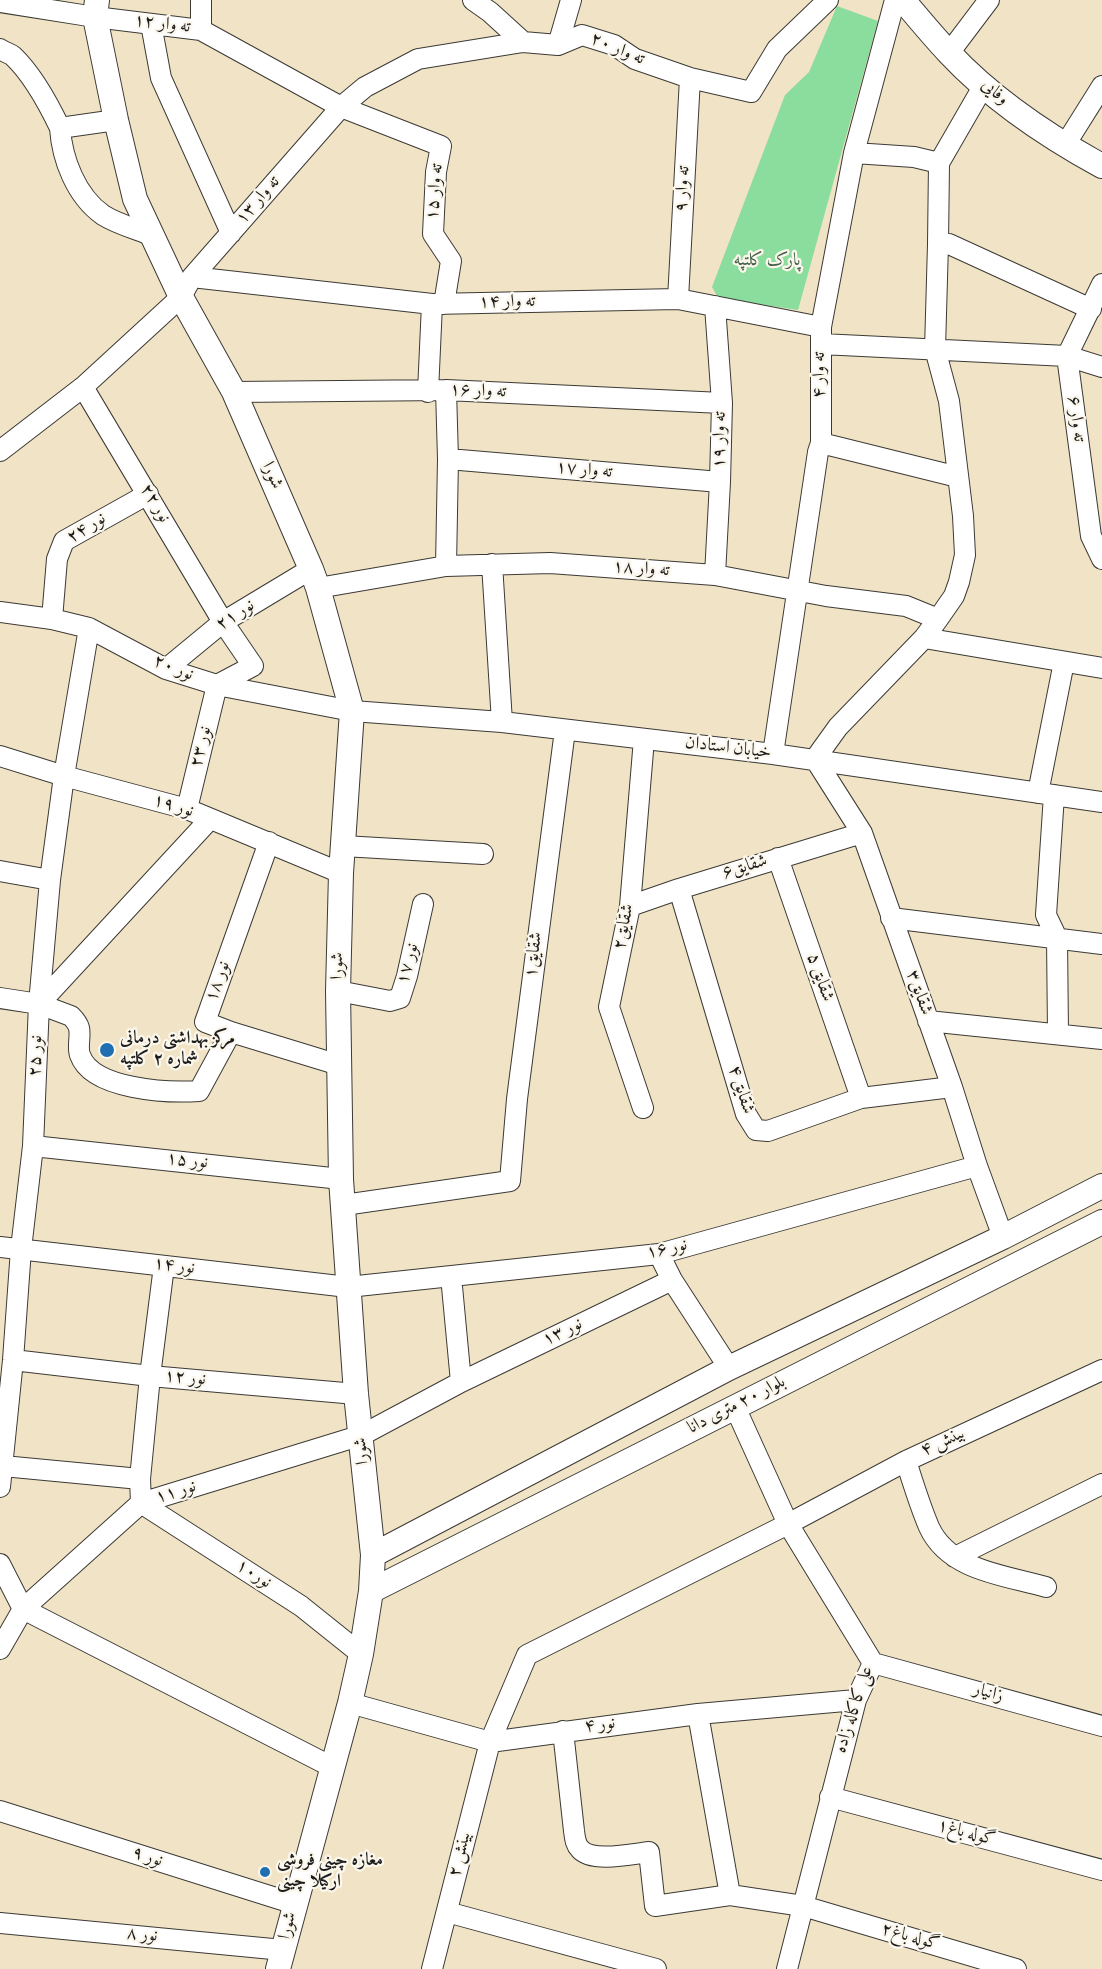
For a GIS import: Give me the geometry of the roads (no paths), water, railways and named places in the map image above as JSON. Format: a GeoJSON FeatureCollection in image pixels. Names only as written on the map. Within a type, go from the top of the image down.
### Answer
{"type":"FeatureCollection","features":[{"type":"Feature","properties":{"kind":"street"},"geometry":{"type":"LineString","coordinates":[[201,0],[201,30]]}},
{"type":"Feature","properties":{"kind":"street"},"geometry":{"type":"LineString","coordinates":[[473,0],[523,42]]}},
{"type":"Feature","properties":{"kind":"street"},"geometry":{"type":"LineString","coordinates":[[558,45],[571,0]]}},
{"type":"Feature","properties":{"kind":"street","name":"ته وار ۲۰"},"geometry":{"type":"LineString","coordinates":[[341,107],[365,87],[418,59],[523,42],[558,45],[582,35],[614,45],[635,59],[690,78],[751,92],[777,49],[828,0]]}},
{"type":"Feature","properties":{"kind":"street","name":"ته وار ۴"},"geometry":{"type":"LineString","coordinates":[[773,754],[821,443],[821,336],[854,153],[895,0]]}},
{"type":"Feature","properties":{"kind":"street","name":"وفایی"},"geometry":{"type":"LineString","coordinates":[[903,0],[949,53],[1009,106],[1065,145],[1102,166]]}},
{"type":"Feature","properties":{"kind":"street"},"geometry":{"type":"LineString","coordinates":[[949,53],[989,0]]}},
{"type":"Feature","properties":{"kind":"street","name":"ته وار ۱۲"},"geometry":{"type":"LineString","coordinates":[[0,2],[96,9],[151,24],[201,30],[341,107],[441,146]]}},
{"type":"Feature","properties":{"kind":"street","name":"شورا"},"geometry":{"type":"LineString","coordinates":[[96,9],[116,120],[135,199],[151,236],[186,287],[315,579],[352,711],[341,873],[338,991],[341,1179],[356,1394],[373,1555],[371,1591],[350,1703],[281,1959]]}},
{"type":"Feature","properties":{"kind":"street"},"geometry":{"type":"LineString","coordinates":[[151,24],[161,78],[231,233]]}},
{"type":"Feature","properties":{"kind":"street"},"geometry":{"type":"LineString","coordinates":[[0,49],[11,54],[23,68],[52,112],[60,128],[61,146],[66,162],[89,202],[104,215],[151,236]]}},
{"type":"Feature","properties":{"kind":"street","name":"ته وار ۹"},"geometry":{"type":"LineString","coordinates":[[678,299],[690,78]]}},
{"type":"Feature","properties":{"kind":"street"},"geometry":{"type":"LineString","coordinates":[[815,759],[838,727],[924,638],[954,596],[963,569],[965,555],[949,401],[935,350],[939,163],[984,85]]}},
{"type":"Feature","properties":{"kind":"street"},"geometry":{"type":"LineString","coordinates":[[1065,145],[1102,86]]}},
{"type":"Feature","properties":{"kind":"street","name":"ته وار ۱۳"},"geometry":{"type":"LineString","coordinates":[[0,451],[83,387],[186,287],[341,107]]}},
{"type":"Feature","properties":{"kind":"street"},"geometry":{"type":"LineString","coordinates":[[60,128],[116,120]]}},
{"type":"Feature","properties":{"kind":"street","name":"ته وار ۱۵"},"geometry":{"type":"LineString","coordinates":[[441,146],[435,180],[433,234],[451,261],[438,304],[437,391],[448,459],[446,566]]}},
{"type":"Feature","properties":{"kind":"street"},"geometry":{"type":"LineString","coordinates":[[854,153],[914,157],[939,163]]}},
{"type":"Feature","properties":{"kind":"street"},"geometry":{"type":"LineString","coordinates":[[938,244],[949,244],[1091,309]]}},
{"type":"Feature","properties":{"kind":"street"},"geometry":{"type":"LineString","coordinates":[[1067,356],[1102,284]]}},
{"type":"Feature","properties":{"kind":"street","name":"ته وار ۱۴"},"geometry":{"type":"LineString","coordinates":[[186,287],[438,304],[678,299],[715,306],[821,336],[935,350],[1067,356],[1102,367]]}},
{"type":"Feature","properties":{"kind":"street","name":"ته وار ۱۹"},"geometry":{"type":"LineString","coordinates":[[715,306],[722,403],[715,575]]}},
{"type":"Feature","properties":{"kind":"street","name":"ته وار ۶"},"geometry":{"type":"LineString","coordinates":[[1067,356],[1091,536],[1102,559]]}},
{"type":"Feature","properties":{"kind":"street","name":"نور ۲۲"},"geometry":{"type":"LineString","coordinates":[[83,387],[224,622],[253,666],[217,685]]}},
{"type":"Feature","properties":{"kind":"street","name":"ته وار ۱۶"},"geometry":{"type":"LineString","coordinates":[[234,392],[437,391],[722,403]]}},
{"type":"Feature","properties":{"kind":"street"},"geometry":{"type":"LineString","coordinates":[[821,443],[958,477]]}},
{"type":"Feature","properties":{"kind":"street","name":"ته وار ۱۷"},"geometry":{"type":"LineString","coordinates":[[448,459],[720,482]]}},
{"type":"Feature","properties":{"kind":"street","name":"نور ۲۴"},"geometry":{"type":"LineString","coordinates":[[52,619],[57,559],[64,541],[148,494]]}},
{"type":"Feature","properties":{"kind":"street","name":"ته وار ۱۸"},"geometry":{"type":"LineString","coordinates":[[315,579],[446,566],[550,563],[715,575],[826,596],[906,606],[938,619]]}},
{"type":"Feature","properties":{"kind":"street"},"geometry":{"type":"LineString","coordinates":[[492,564],[502,722]]}},
{"type":"Feature","properties":{"kind":"street","name":"نور ۲۱"},"geometry":{"type":"LineString","coordinates":[[166,669],[224,622],[315,579]]}},
{"type":"Feature","properties":{"kind":"street","name":"نور ۲۰"},"geometry":{"type":"LineString","coordinates":[[0,612],[52,619],[89,628],[166,669],[217,685],[352,711]]}},
{"type":"Feature","properties":{"kind":"street","name":"نور ۲۵"},"geometry":{"type":"LineString","coordinates":[[0,1487],[21,1249],[33,1146],[39,1004],[50,880],[64,776],[89,628]]}},
{"type":"Feature","properties":{"kind":"street"},"geometry":{"type":"LineString","coordinates":[[924,638],[1102,668]]}},
{"type":"Feature","properties":{"kind":"street"},"geometry":{"type":"LineString","coordinates":[[1058,1034],[1057,938],[1046,915],[1046,794],[1064,662]]}},
{"type":"Feature","properties":{"kind":"street","name":"نور ۲۳"},"geometry":{"type":"LineString","coordinates":[[187,809],[217,685]]}},
{"type":"Feature","properties":{"kind":"street","name":"خیابان استادان"},"geometry":{"type":"LineString","coordinates":[[352,711],[502,722],[815,759],[1102,802]]}},
{"type":"Feature","properties":{"kind":"street","name":"شقایق۱"},"geometry":{"type":"LineString","coordinates":[[344,1205],[510,1181],[517,1099],[565,730]]}},
{"type":"Feature","properties":{"kind":"street","name":"شقایق۲"},"geometry":{"type":"LineString","coordinates":[[643,1108],[609,1007],[630,906],[644,739]]}},
{"type":"Feature","properties":{"kind":"street","name":"نور ۱۹"},"geometry":{"type":"LineString","coordinates":[[0,756],[187,809],[341,873]]}},
{"type":"Feature","properties":{"kind":"street","name":"شقایق۳"},"geometry":{"type":"LineString","coordinates":[[815,759],[862,833],[1003,1237]]}},
{"type":"Feature","properties":{"kind":"street"},"geometry":{"type":"LineString","coordinates":[[39,1004],[210,819]]}},
{"type":"Feature","properties":{"kind":"street","name":"شقایق۶"},"geometry":{"type":"LineString","coordinates":[[630,906],[862,833]]}},
{"type":"Feature","properties":{"kind":"street","name":"نور ۱۸"},"geometry":{"type":"LineString","coordinates":[[269,842],[205,1022],[339,1065]]}},
{"type":"Feature","properties":{"kind":"street"},"geometry":{"type":"LineString","coordinates":[[343,846],[483,854]]}},
{"type":"Feature","properties":{"kind":"street","name":"شقایق ۵"},"geometry":{"type":"LineString","coordinates":[[777,858],[861,1098]]}},
{"type":"Feature","properties":{"kind":"street"},"geometry":{"type":"LineString","coordinates":[[0,871],[50,880]]}},
{"type":"Feature","properties":{"kind":"street","name":"شقایق ۴"},"geometry":{"type":"LineString","coordinates":[[679,889],[746,1114],[756,1130],[768,1131],[861,1098],[952,1087]]}},
{"type":"Feature","properties":{"kind":"street","name":"نور ۱۷"},"geometry":{"type":"LineString","coordinates":[[338,991],[390,1001],[400,998],[423,904]]}},
{"type":"Feature","properties":{"kind":"street"},"geometry":{"type":"LineString","coordinates":[[891,918],[1102,944]]}},
{"type":"Feature","properties":{"kind":"street"},"geometry":{"type":"LineString","coordinates":[[0,998],[39,1004],[72,1016],[79,1028],[80,1055],[87,1067],[99,1076],[129,1086],[169,1093],[199,1091],[231,1032]]}},
{"type":"Feature","properties":{"kind":"street"},"geometry":{"type":"LineString","coordinates":[[928,1021],[1102,1039]]}},
{"type":"Feature","properties":{"kind":"street","name":"نور ۱۵"},"geometry":{"type":"LineString","coordinates":[[33,1146],[341,1179]]}},
{"type":"Feature","properties":{"kind":"street","name":"نور ۱۶"},"geometry":{"type":"LineString","coordinates":[[348,1287],[659,1254],[977,1166]]}},
{"type":"Feature","properties":{"kind":"street","name":"بلوار ۲۰ متری دانا"},"geometry":{"type":"LineString","coordinates":[[373,1555],[729,1368],[1003,1237],[1102,1186]]}},
{"type":"Feature","properties":{"kind":"street","name":"بلوار ۲۰ متری دانا"},"geometry":{"type":"LineString","coordinates":[[371,1591],[1102,1221]]}},
{"type":"Feature","properties":{"kind":"street","name":"نور ۱۴"},"geometry":{"type":"LineString","coordinates":[[0,1247],[348,1287]]}},
{"type":"Feature","properties":{"kind":"street"},"geometry":{"type":"LineString","coordinates":[[659,1254],[672,1280],[729,1368]]}},
{"type":"Feature","properties":{"kind":"street"},"geometry":{"type":"LineString","coordinates":[[141,1503],[140,1479],[164,1266]]}},
{"type":"Feature","properties":{"kind":"street"},"geometry":{"type":"LineString","coordinates":[[451,1276],[461,1382]]}},
{"type":"Feature","properties":{"kind":"street","name":"نور ۱۳"},"geometry":{"type":"LineString","coordinates":[[362,1435],[461,1382],[672,1280]]}},
{"type":"Feature","properties":{"kind":"street","name":"نور ۱۲"},"geometry":{"type":"LineString","coordinates":[[13,1360],[150,1376],[356,1394]]}},
{"type":"Feature","properties":{"kind":"street","name":"بینش ۴"},"geometry":{"type":"LineString","coordinates":[[490,1742],[527,1655],[788,1524],[906,1461],[1102,1370]]}},
{"type":"Feature","properties":{"kind":"street","name":"علی کاکاله زاده"},"geometry":{"type":"LineString","coordinates":[[735,1407],[788,1524],[873,1663],[856,1700],[787,1969]]}},
{"type":"Feature","properties":{"kind":"street","name":"نور ۱۱"},"geometry":{"type":"LineString","coordinates":[[0,1649],[23,1610],[141,1503],[362,1435]]}},
{"type":"Feature","properties":{"kind":"street"},"geometry":{"type":"LineString","coordinates":[[906,1461],[930,1529],[949,1553],[963,1563],[1046,1587]]}},
{"type":"Feature","properties":{"kind":"street"},"geometry":{"type":"LineString","coordinates":[[3,1466],[140,1479]]}},
{"type":"Feature","properties":{"kind":"street"},"geometry":{"type":"LineString","coordinates":[[955,1557],[1102,1484]]}},
{"type":"Feature","properties":{"kind":"street","name":"نور۱۰"},"geometry":{"type":"LineString","coordinates":[[141,1503],[301,1606],[361,1654]]}},
{"type":"Feature","properties":{"kind":"street"},"geometry":{"type":"LineString","coordinates":[[0,1564],[23,1610],[332,1767]]}},
{"type":"Feature","properties":{"kind":"street","name":"زانیار"},"geometry":{"type":"LineString","coordinates":[[873,1663],[1102,1726]]}},
{"type":"Feature","properties":{"kind":"street","name":"نور ۴"},"geometry":{"type":"LineString","coordinates":[[350,1703],[490,1742],[698,1714],[856,1700]]}},
{"type":"Feature","properties":{"kind":"street"},"geometry":{"type":"LineString","coordinates":[[698,1714],[730,1895]]}},
{"type":"Feature","properties":{"kind":"street","name":"گوله باغ۲"},"geometry":{"type":"LineString","coordinates":[[562,1731],[576,1844],[586,1854],[596,1856],[649,1852],[655,1906],[730,1895],[803,1906],[1016,1969]]}},
{"type":"Feature","properties":{"kind":"street","name":"بینش ۲"},"geometry":{"type":"LineString","coordinates":[[432,1969],[490,1742]]}},
{"type":"Feature","properties":{"kind":"street","name":"گوله باغ۱"},"geometry":{"type":"LineString","coordinates":[[830,1797],[1102,1870]]}},
{"type":"Feature","properties":{"kind":"street","name":"نور ۹"},"geometry":{"type":"LineString","coordinates":[[0,1811],[295,1904]]}},
{"type":"Feature","properties":{"kind":"street"},"geometry":{"type":"LineString","coordinates":[[447,1912],[656,1969]]}},
{"type":"Feature","properties":{"kind":"street","name":"نور ۸"},"geometry":{"type":"LineString","coordinates":[[0,1923],[281,1959]]}},
{"type":"Feature","properties":{"kind":"place","name":"مرکز بهداشتی درمانی شماره ۲ کلتپه"},"geometry":{"type":"Point","coordinates":[107,1050]}},
{"type":"Feature","properties":{"kind":"place","name":"مغازه چینی فروشی ارکیلا چینی"},"geometry":{"type":"Point","coordinates":[265,1872]}},
{"type":"Feature","properties":{"kind":"park label","name":"پارک کلتپه"},"geometry":{"type":"Point","coordinates":[767,262]}}]}
